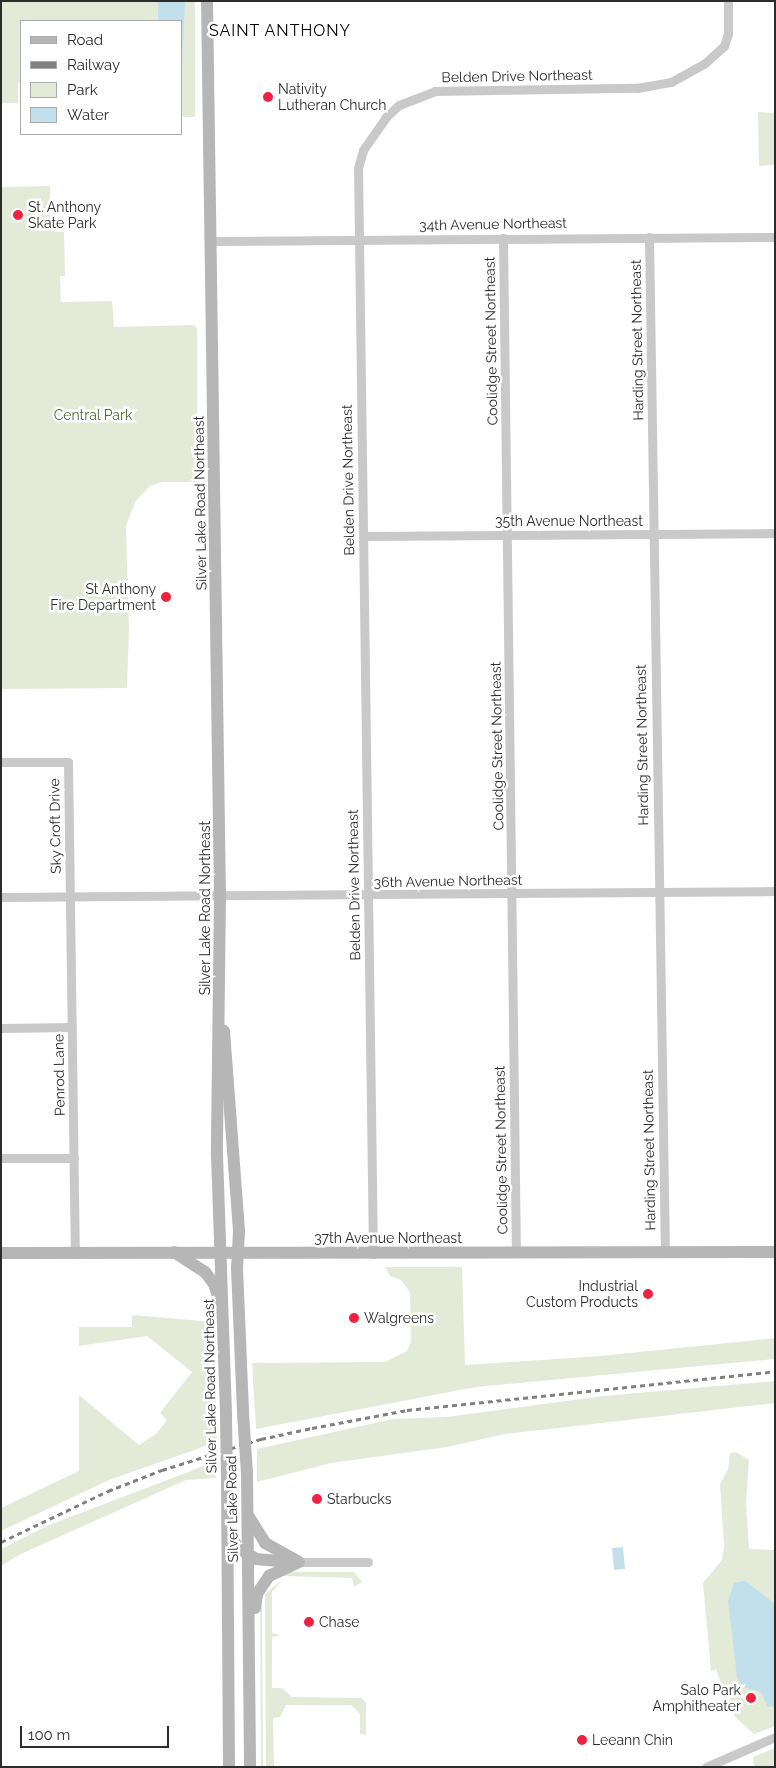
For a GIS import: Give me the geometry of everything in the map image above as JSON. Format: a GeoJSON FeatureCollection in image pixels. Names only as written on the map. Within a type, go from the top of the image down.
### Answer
{"type":"FeatureCollection","features":[{"type":"Feature","properties":{"kind":"main road","name":"Silver Lake Road Northeast"},"geometry":{"type":"LineString","coordinates":[[207,1],[220,896],[220,1004],[216,1068],[226,1418],[229,1767]]}},
{"type":"Feature","properties":{"kind":"main road","name":"Silver Lake Road Northeast"},"geometry":{"type":"LineString","coordinates":[[220,1004],[227,1057],[238,1251]]}},
{"type":"Feature","properties":{"kind":"main road","name":"37th Avenue Northeast"},"geometry":{"type":"LineString","coordinates":[[1,1253],[221,1251],[373,1254],[775,1252]]}},
{"type":"Feature","properties":{"kind":"main road","name":"Silver Lake Road"},"geometry":{"type":"LineString","coordinates":[[238,1251],[248,1514],[250,1767]]}},
{"type":"Feature","properties":{"kind":"main road"},"geometry":{"type":"LineString","coordinates":[[173,1252],[209,1276],[223,1313]]}},
{"type":"Feature","properties":{"kind":"main road"},"geometry":{"type":"LineString","coordinates":[[248,1514],[265,1542],[300,1562]]}},
{"type":"Feature","properties":{"kind":"main road"},"geometry":{"type":"LineString","coordinates":[[228,1530],[238,1548],[263,1561],[300,1562]]}},
{"type":"Feature","properties":{"kind":"main road"},"geometry":{"type":"LineString","coordinates":[[250,1641],[257,1594],[264,1583],[277,1570],[300,1562]]}},
{"type":"Feature","properties":{"kind":"street","name":"Belden Drive Northeast"},"geometry":{"type":"LineString","coordinates":[[373,1254],[357,240],[358,168],[363,150],[372,132],[399,106],[417,96],[454,89],[637,88],[671,82],[704,64],[724,46],[728,34],[728,1]]}},
{"type":"Feature","properties":{"kind":"street","name":"Harding Street Northeast"},"geometry":{"type":"LineString","coordinates":[[649,237],[657,892],[665,1253]]}},
{"type":"Feature","properties":{"kind":"street","name":"34th Avenue Northeast"},"geometry":{"type":"LineString","coordinates":[[211,241],[775,237]]}},
{"type":"Feature","properties":{"kind":"street","name":"Coolidge Street Northeast"},"geometry":{"type":"LineString","coordinates":[[503,238],[516,1253]]}},
{"type":"Feature","properties":{"kind":"street","name":"35th Avenue Northeast"},"geometry":{"type":"LineString","coordinates":[[363,536],[775,533]]}},
{"type":"Feature","properties":{"kind":"street","name":"Sky Croft Drive"},"geometry":{"type":"LineString","coordinates":[[1,762],[68,762],[70,896]]}},
{"type":"Feature","properties":{"kind":"street","name":"36th Avenue Northeast"},"geometry":{"type":"LineString","coordinates":[[1,897],[775,891]]}},
{"type":"Feature","properties":{"kind":"street","name":"Penrod Lane"},"geometry":{"type":"LineString","coordinates":[[70,896],[75,1253]]}},
{"type":"Feature","properties":{"kind":"street"},"geometry":{"type":"LineString","coordinates":[[1,1028],[72,1027]]}},
{"type":"Feature","properties":{"kind":"street"},"geometry":{"type":"LineString","coordinates":[[1,1158],[74,1158]]}},
{"type":"Feature","properties":{"kind":"street"},"geometry":{"type":"LineString","coordinates":[[300,1562],[368,1562]]}},
{"type":"Feature","properties":{"kind":"street"},"geometry":{"type":"LineString","coordinates":[[706,1767],[775,1737]]}},
{"type":"Feature","properties":{"kind":"green space"},"geometry":{"type":"Polygon","coordinates":[[[1,1],[195,1],[195,117],[182,117],[182,20],[20,20],[20,83],[18,83],[18,103],[1,103],[1,1]]]}},
{"type":"Feature","properties":{"kind":"green space"},"geometry":{"type":"Polygon","coordinates":[[[758,112],[775,113],[775,165],[759,166],[758,112]]]}},
{"type":"Feature","properties":{"kind":"green space","name":"Central Park"},"geometry":{"type":"Polygon","coordinates":[[[50,186],[51,231],[64,232],[65,276],[60,276],[61,302],[112,301],[114,327],[195,325],[197,329],[197,482],[162,482],[150,486],[135,502],[126,526],[129,628],[127,688],[1,689],[1,187],[50,186]]]}},
{"type":"Feature","properties":{"kind":"green space"},"geometry":{"type":"Polygon","coordinates":[[[385,1267],[462,1267],[465,1365],[600,1356],[775,1338],[775,1359],[476,1387],[256,1429],[252,1363],[385,1362],[407,1351],[411,1342],[410,1292],[401,1280],[390,1276],[385,1267]]]}},
{"type":"Feature","properties":{"kind":"green space"},"geometry":{"type":"Polygon","coordinates":[[[132,1315],[214,1322],[217,1442],[109,1480],[1,1531],[1,1508],[79,1471],[79,1395],[139,1445],[156,1434],[167,1420],[160,1413],[192,1372],[147,1336],[79,1346],[79,1327],[132,1327],[132,1315]]]}},
{"type":"Feature","properties":{"kind":"green space"},"geometry":{"type":"Polygon","coordinates":[[[775,1381],[775,1403],[505,1434],[447,1447],[331,1463],[257,1482],[257,1449],[393,1419],[446,1417],[603,1396],[775,1381]]]}},
{"type":"Feature","properties":{"kind":"green space"},"geometry":{"type":"Polygon","coordinates":[[[736,1452],[749,1460],[746,1502],[749,1549],[775,1550],[775,1726],[754,1734],[735,1717],[727,1687],[721,1683],[716,1669],[711,1671],[703,1583],[722,1560],[724,1546],[720,1484],[728,1469],[730,1453],[736,1452]]]}},
{"type":"Feature","properties":{"kind":"green space"},"geometry":{"type":"Polygon","coordinates":[[[217,1461],[216,1478],[186,1480],[21,1554],[1,1566],[1,1549],[49,1525],[217,1461]]]}},
{"type":"Feature","properties":{"kind":"green space"},"geometry":{"type":"Polygon","coordinates":[[[287,1572],[354,1572],[362,1582],[354,1587],[352,1578],[283,1576],[287,1572]]]}},
{"type":"Feature","properties":{"kind":"green space"},"geometry":{"type":"Polygon","coordinates":[[[283,1579],[272,1592],[272,1633],[281,1635],[272,1637],[272,1688],[282,1688],[292,1697],[362,1698],[366,1703],[366,1735],[360,1734],[360,1714],[351,1705],[286,1705],[280,1717],[273,1718],[274,1767],[266,1767],[265,1594],[283,1579]]]}},
{"type":"Feature","properties":{"kind":"green space"},"geometry":{"type":"Polygon","coordinates":[[[262,1595],[263,1767],[261,1767],[260,1602],[262,1595]]]}},
{"type":"Feature","properties":{"kind":"green space"},"geometry":{"type":"Polygon","coordinates":[[[775,1748],[775,1767],[754,1767],[753,1757],[775,1748]]]}},
{"type":"Feature","properties":{"kind":"water"},"geometry":{"type":"Polygon","coordinates":[[[158,1],[185,1],[182,66],[182,20],[158,20],[158,1]]]}},
{"type":"Feature","properties":{"kind":"water"},"geometry":{"type":"Polygon","coordinates":[[[623,1547],[625,1569],[614,1570],[612,1548],[623,1547]]]}},
{"type":"Feature","properties":{"kind":"water"},"geometry":{"type":"Polygon","coordinates":[[[745,1581],[775,1604],[775,1706],[768,1707],[761,1692],[743,1687],[737,1677],[728,1601],[734,1583],[745,1581]]]}},
{"type":"Feature","properties":{"kind":"railway"},"geometry":{"type":"LineString","coordinates":[[1,1542],[108,1491],[162,1470],[261,1439],[407,1410],[775,1371]]}},
{"type":"Feature","properties":{"kind":"place","name":"Nativity Lutheran Church"},"geometry":{"type":"Point","coordinates":[268,97]}},
{"type":"Feature","properties":{"kind":"place","name":"St. Anthony Skate Park"},"geometry":{"type":"Point","coordinates":[18,215]}},
{"type":"Feature","properties":{"kind":"place","name":"St Anthony Fire Department"},"geometry":{"type":"Point","coordinates":[166,597]}},
{"type":"Feature","properties":{"kind":"place","name":"Industrial Custom Products"},"geometry":{"type":"Point","coordinates":[648,1294]}},
{"type":"Feature","properties":{"kind":"place","name":"Walgreens"},"geometry":{"type":"Point","coordinates":[354,1318]}},
{"type":"Feature","properties":{"kind":"place","name":"Starbucks"},"geometry":{"type":"Point","coordinates":[317,1499]}},
{"type":"Feature","properties":{"kind":"place","name":"Chase"},"geometry":{"type":"Point","coordinates":[309,1622]}},
{"type":"Feature","properties":{"kind":"place","name":"Salo Park Amphitheater"},"geometry":{"type":"Point","coordinates":[751,1698]}},
{"type":"Feature","properties":{"kind":"place","name":"Leeann Chin"},"geometry":{"type":"Point","coordinates":[582,1740]}},
{"type":"Feature","properties":{"kind":"district","name":"SAINT ANTHONY"},"geometry":{"type":"Point","coordinates":[280,31]}}]}
